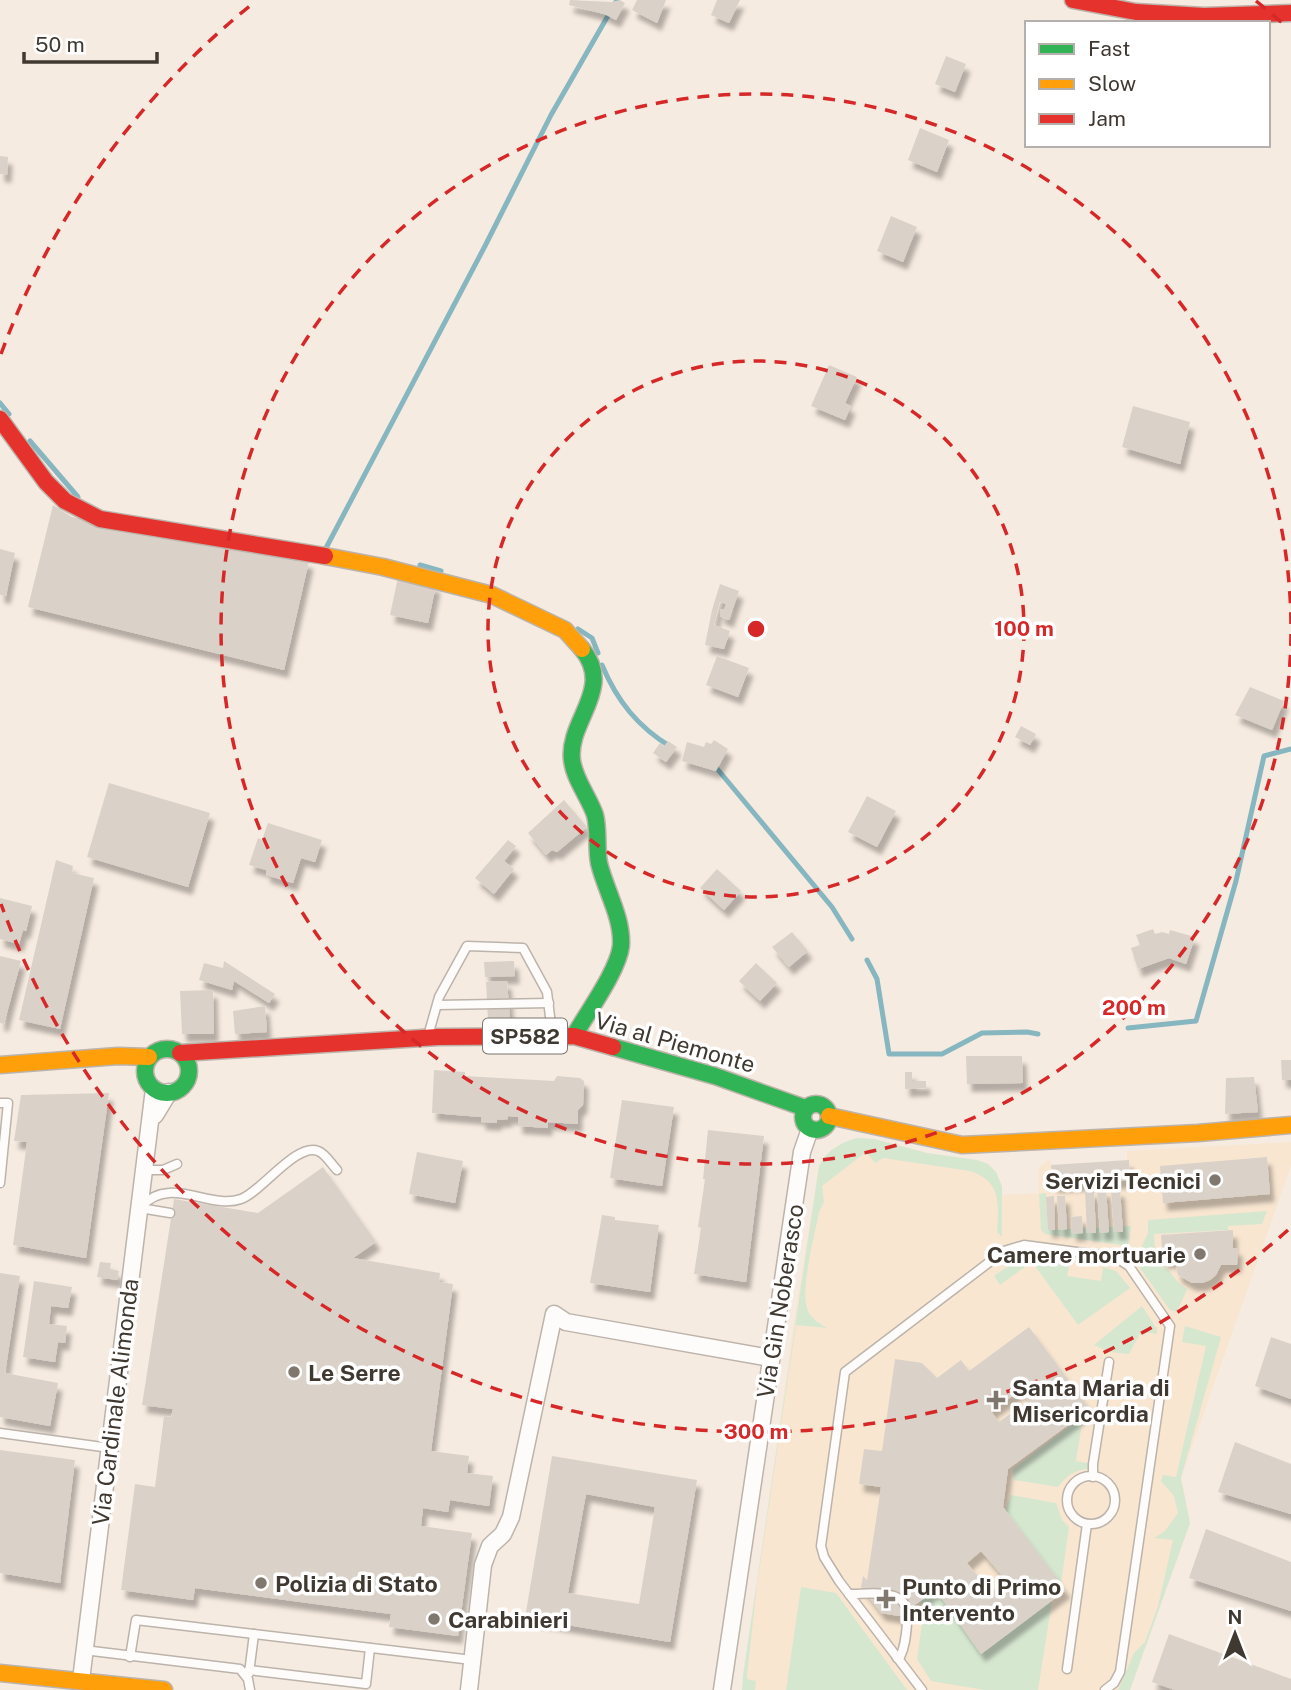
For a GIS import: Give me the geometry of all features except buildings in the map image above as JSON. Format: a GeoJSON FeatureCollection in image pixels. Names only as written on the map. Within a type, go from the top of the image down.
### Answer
{"type":"FeatureCollection","features":[{"type":"Feature","properties":{"kind":"main road"},"geometry":{"type":"LineString","coordinates":[[1073,0],[1136,12],[1204,16],[1291,13]]}},
{"type":"Feature","properties":{"kind":"main road"},"geometry":{"type":"LineString","coordinates":[[0,419],[46,482],[65,501],[100,519],[275,546],[395,570],[492,595],[565,630],[588,656],[593,671],[591,702],[574,735],[572,761],[594,816],[599,862],[617,920],[621,944],[617,962],[574,1036]]}},
{"type":"Feature","properties":{"kind":"main road","name":"Via al Piemonte"},"geometry":{"type":"LineString","coordinates":[[0,1065],[118,1056],[149,1057],[163,1049],[180,1053],[427,1038],[574,1036],[715,1076],[805,1108]]}},
{"type":"Feature","properties":{"kind":"main road","name":"Via al Piemonte"},"geometry":{"type":"LineString","coordinates":[[161,1090],[182,1086],[188,1072],[235,1051]]}},
{"type":"Feature","properties":{"kind":"main road"},"geometry":{"type":"LineString","coordinates":[[180,1053],[186,1060],[188,1072]]}},
{"type":"Feature","properties":{"kind":"main road"},"geometry":{"type":"LineString","coordinates":[[149,1057],[145,1074],[161,1090]]}},
{"type":"Feature","properties":{"kind":"main road","name":"Via al Piemonte"},"geometry":{"type":"LineString","coordinates":[[93,1058],[145,1074]]}},
{"type":"Feature","properties":{"kind":"main road"},"geometry":{"type":"LineString","coordinates":[[818,1104],[826,1108],[829,1116],[827,1125],[822,1129],[810,1129],[803,1122],[805,1108],[818,1104]]}},
{"type":"Feature","properties":{"kind":"main road"},"geometry":{"type":"LineString","coordinates":[[829,1116],[962,1145],[1184,1134],[1291,1125]]}},
{"type":"Feature","properties":{"kind":"main road"},"geometry":{"type":"LineString","coordinates":[[0,1673],[163,1690]]}},
{"type":"Feature","properties":{"kind":"street","name":"Via Cardinale Alimonda"},"geometry":{"type":"LineString","coordinates":[[81,1680],[151,1124],[161,1090]]}},
{"type":"Feature","properties":{"kind":"street","name":"Via Gin Noberasco"},"geometry":{"type":"LineString","coordinates":[[721,1688],[802,1152],[810,1129]]}},
{"type":"Feature","properties":{"kind":"street"},"geometry":{"type":"LineString","coordinates":[[469,1690],[483,1565],[490,1546],[503,1534],[511,1517],[554,1314],[566,1322],[771,1358]]}},
{"type":"Feature","properties":{"kind":"lane"},"geometry":{"type":"LineString","coordinates":[[427,1038],[437,1005],[467,946],[523,948],[547,992],[552,1036]]}},
{"type":"Feature","properties":{"kind":"lane"},"geometry":{"type":"LineString","coordinates":[[437,1005],[549,1003]]}},
{"type":"Feature","properties":{"kind":"lane"},"geometry":{"type":"LineString","coordinates":[[0,1103],[8,1103],[0,1183]]}},
{"type":"Feature","properties":{"kind":"lane"},"geometry":{"type":"LineString","coordinates":[[140,1208],[147,1200],[166,1192],[229,1200],[242,1199],[300,1153],[313,1149],[321,1151],[337,1170]]}},
{"type":"Feature","properties":{"kind":"lane"},"geometry":{"type":"LineString","coordinates":[[145,1170],[163,1170],[177,1164]]}},
{"type":"Feature","properties":{"kind":"lane"},"geometry":{"type":"LineString","coordinates":[[140,1208],[170,1213]]}},
{"type":"Feature","properties":{"kind":"lane"},"geometry":{"type":"LineString","coordinates":[[922,1690],[849,1594],[824,1557],[821,1546],[845,1372],[1010,1248],[1024,1245],[1115,1257],[1129,1266],[1170,1326],[1120,1672],[1114,1683],[1105,1690]]}},
{"type":"Feature","properties":{"kind":"lane"},"geometry":{"type":"LineString","coordinates":[[1093,1477],[1109,1362]]}},
{"type":"Feature","properties":{"kind":"lane"},"geometry":{"type":"LineString","coordinates":[[0,1433],[110,1448]]}},
{"type":"Feature","properties":{"kind":"lane"},"geometry":{"type":"LineString","coordinates":[[1086,1477],[1101,1478],[1112,1488],[1115,1502],[1111,1513],[1100,1522],[1087,1524],[1074,1517],[1067,1505],[1068,1491],[1077,1480],[1086,1477]]}},
{"type":"Feature","properties":{"kind":"lane"},"geometry":{"type":"LineString","coordinates":[[1067,1669],[1087,1524]]}},
{"type":"Feature","properties":{"kind":"lane"},"geometry":{"type":"LineString","coordinates":[[849,1594],[887,1593],[898,1597],[907,1609],[904,1649],[897,1658]]}},
{"type":"Feature","properties":{"kind":"lane"},"geometry":{"type":"LineString","coordinates":[[130,1657],[136,1620],[472,1660]]}},
{"type":"Feature","properties":{"kind":"lane"},"geometry":{"type":"LineString","coordinates":[[250,1690],[246,1673],[254,1634]]}},
{"type":"Feature","properties":{"kind":"lane"},"geometry":{"type":"LineString","coordinates":[[84,1650],[246,1673],[366,1684],[370,1648]]}},
{"type":"Feature","properties":{"kind":"shaded area","name":"Santa Maria di Misericordia"},"geometry":{"type":"Polygon","coordinates":[[[857,1138],[874,1139],[947,1158],[977,1160],[988,1164],[996,1172],[1003,1195],[1039,1193],[1038,1171],[1041,1165],[1050,1159],[1052,1166],[1127,1160],[1127,1151],[1291,1142],[1291,1166],[1181,1478],[1190,1523],[1130,1690],[742,1690],[819,1166],[829,1152],[842,1143],[857,1138]]]}},
{"type":"Feature","properties":{"kind":"green space"},"geometry":{"type":"Polygon","coordinates":[[[857,1138],[874,1139],[927,1153],[988,1164],[996,1172],[1002,1186],[1002,1237],[997,1232],[998,1203],[993,1187],[980,1175],[970,1171],[883,1158],[875,1163],[866,1152],[822,1186],[824,1202],[819,1212],[811,1249],[805,1293],[809,1313],[827,1328],[796,1325],[757,1585],[747,1676],[747,1679],[756,1681],[755,1690],[742,1690],[743,1675],[819,1166],[835,1148],[857,1138]]]}},
{"type":"Feature","properties":{"kind":"green space"},"geometry":{"type":"Polygon","coordinates":[[[1046,1193],[1048,1230],[1131,1226],[1128,1246],[1045,1234],[1041,1230],[1039,1194],[1046,1193]]]}},
{"type":"Feature","properties":{"kind":"green space"},"geometry":{"type":"Polygon","coordinates":[[[1267,1211],[1262,1224],[1228,1226],[1228,1230],[1154,1234],[1156,1264],[1165,1267],[1187,1289],[1177,1312],[1170,1310],[1135,1261],[1148,1233],[1148,1220],[1267,1211]]]}},
{"type":"Feature","properties":{"kind":"green space"},"geometry":{"type":"Polygon","coordinates":[[[1024,1255],[1070,1262],[1067,1276],[1101,1281],[1103,1267],[1116,1271],[1130,1288],[1078,1325],[1032,1262],[1000,1285],[994,1276],[1024,1255]]]}},
{"type":"Feature","properties":{"kind":"green space"},"geometry":{"type":"Polygon","coordinates":[[[1142,1306],[1157,1329],[1157,1334],[1141,1332],[1129,1354],[1109,1352],[1094,1345],[1142,1306]]]}},
{"type":"Feature","properties":{"kind":"green space"},"geometry":{"type":"Polygon","coordinates":[[[1185,1326],[1221,1337],[1181,1478],[1190,1523],[1130,1690],[1118,1690],[1134,1653],[1145,1642],[1158,1606],[1173,1540],[1154,1538],[1165,1531],[1178,1513],[1174,1496],[1161,1481],[1163,1475],[1176,1477],[1206,1346],[1182,1342],[1185,1326]]]}},
{"type":"Feature","properties":{"kind":"green space"},"geometry":{"type":"Polygon","coordinates":[[[1083,1416],[1076,1461],[1093,1464],[1092,1469],[1073,1473],[1058,1487],[1014,1480],[1013,1469],[1083,1416]]]}},
{"type":"Feature","properties":{"kind":"green space"},"geometry":{"type":"Polygon","coordinates":[[[1011,1495],[1056,1503],[1062,1520],[1069,1527],[1061,1584],[1005,1510],[1011,1495]]]}},
{"type":"Feature","properties":{"kind":"green space"},"geometry":{"type":"Polygon","coordinates":[[[801,1587],[836,1593],[907,1690],[786,1690],[801,1587]]]}},
{"type":"Feature","properties":{"kind":"green space"},"geometry":{"type":"Polygon","coordinates":[[[936,1590],[981,1654],[1052,1601],[1038,1690],[984,1690],[931,1681],[917,1659],[924,1609],[920,1601],[936,1590]]]}},
{"type":"Feature","properties":{"kind":"waterway"},"geometry":{"type":"LineString","coordinates":[[326,548],[551,115],[617,0]]}},
{"type":"Feature","properties":{"kind":"waterway"},"geometry":{"type":"LineString","coordinates":[[0,403],[9,414]]}},
{"type":"Feature","properties":{"kind":"waterway"},"geometry":{"type":"LineString","coordinates":[[30,441],[78,497]]}},
{"type":"Feature","properties":{"kind":"waterway"},"geometry":{"type":"LineString","coordinates":[[420,565],[441,571]]}},
{"type":"Feature","properties":{"kind":"waterway"},"geometry":{"type":"LineString","coordinates":[[578,629],[592,638],[598,653]]}},
{"type":"Feature","properties":{"kind":"waterway"},"geometry":{"type":"LineString","coordinates":[[602,665],[614,690],[630,712],[648,731],[671,747]]}},
{"type":"Feature","properties":{"kind":"waterway"},"geometry":{"type":"LineString","coordinates":[[1128,1028],[1196,1021],[1236,881],[1264,756],[1291,749]]}},
{"type":"Feature","properties":{"kind":"waterway"},"geometry":{"type":"LineString","coordinates":[[714,765],[832,907],[852,939]]}},
{"type":"Feature","properties":{"kind":"waterway"},"geometry":{"type":"LineString","coordinates":[[867,960],[877,979],[889,1054],[942,1054],[982,1033],[1038,1034]]}},
{"type":"Feature","properties":{"kind":"traffic: fast"},"geometry":{"type":"LineString","coordinates":[[574,1036],[608,979],[621,946],[619,925],[599,863],[595,815],[572,760],[572,746],[594,678],[591,664],[582,649]]}},
{"type":"Feature","properties":{"kind":"traffic: fast"},"geometry":{"type":"LineString","coordinates":[[613,1047],[715,1076],[805,1108]]}},
{"type":"Feature","properties":{"kind":"traffic: fast"},"geometry":{"type":"LineString","coordinates":[[167,1049],[182,1056],[189,1071],[182,1086],[167,1093],[152,1086],[145,1071],[152,1056],[167,1049]]}},
{"type":"Feature","properties":{"kind":"traffic: fast"},"geometry":{"type":"LineString","coordinates":[[816,1104],[825,1108],[829,1117],[825,1126],[816,1130],[807,1126],[803,1117],[807,1108],[816,1104]]}},
{"type":"Feature","properties":{"kind":"traffic: slow"},"geometry":{"type":"LineString","coordinates":[[325,556],[383,567],[492,595],[565,630],[582,649]]}},
{"type":"Feature","properties":{"kind":"traffic: slow"},"geometry":{"type":"LineString","coordinates":[[0,1065],[118,1056],[149,1057]]}},
{"type":"Feature","properties":{"kind":"traffic: slow"},"geometry":{"type":"LineString","coordinates":[[829,1116],[962,1145],[1198,1133],[1291,1125]]}},
{"type":"Feature","properties":{"kind":"traffic: slow"},"geometry":{"type":"LineString","coordinates":[[0,1673],[164,1690]]}},
{"type":"Feature","properties":{"kind":"traffic: jam"},"geometry":{"type":"LineString","coordinates":[[1073,0],[1136,12],[1204,16],[1291,13]]}},
{"type":"Feature","properties":{"kind":"traffic: jam"},"geometry":{"type":"LineString","coordinates":[[0,419],[46,482],[65,501],[100,519],[325,556]]}},
{"type":"Feature","properties":{"kind":"traffic: jam"},"geometry":{"type":"LineString","coordinates":[[180,1053],[438,1037],[574,1036],[613,1047]]}},
{"type":"Feature","properties":{"kind":"place","name":"Servizi Tecnici"},"geometry":{"type":"Point","coordinates":[1215,1180]}},
{"type":"Feature","properties":{"kind":"place","name":"Camere mortuarie"},"geometry":{"type":"Point","coordinates":[1200,1254]}},
{"type":"Feature","properties":{"kind":"place","name":"Le Serre"},"geometry":{"type":"Point","coordinates":[294,1372]}},
{"type":"Feature","properties":{"kind":"place","name":"Santa Maria di Misericordia"},"geometry":{"type":"Point","coordinates":[996,1400]}},
{"type":"Feature","properties":{"kind":"place","name":"Polizia di Stato"},"geometry":{"type":"Point","coordinates":[261,1583]}},
{"type":"Feature","properties":{"kind":"place","name":"Punto di Primo Intervento"},"geometry":{"type":"Point","coordinates":[886,1599]}},
{"type":"Feature","properties":{"kind":"place","name":"Carabinieri"},"geometry":{"type":"Point","coordinates":[434,1619]}}]}
